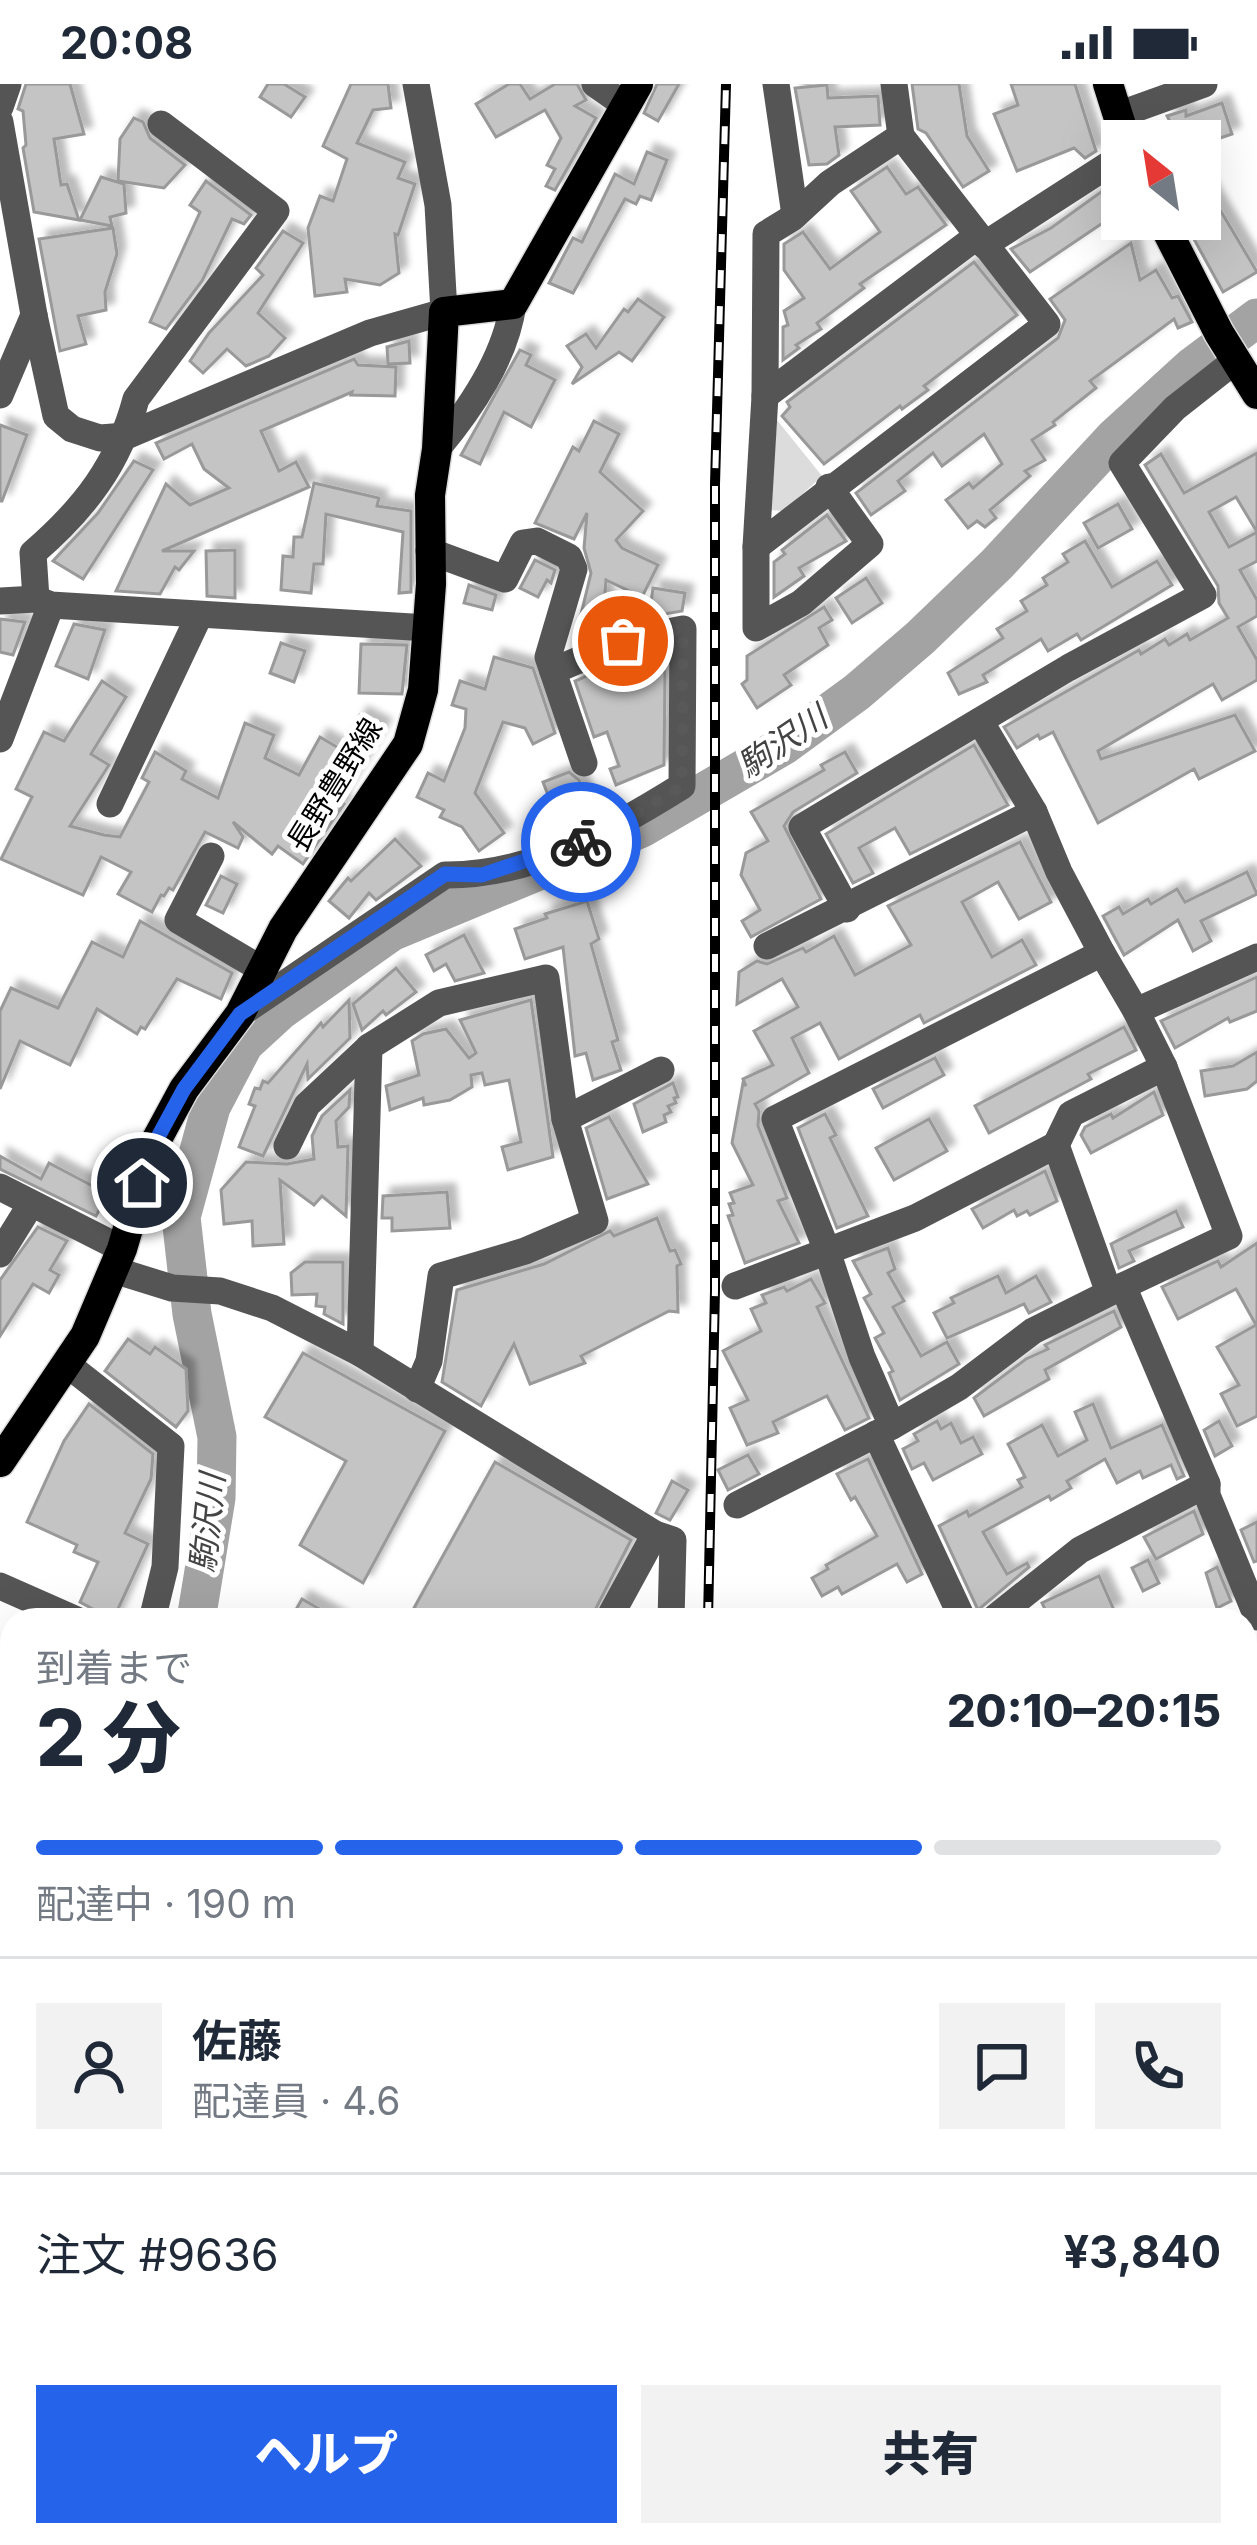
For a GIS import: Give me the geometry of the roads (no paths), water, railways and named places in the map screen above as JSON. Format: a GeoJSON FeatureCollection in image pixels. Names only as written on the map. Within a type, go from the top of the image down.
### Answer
{"type":"FeatureCollection","features":[{"type":"Feature","properties":{"kind":"main road"},"geometry":{"type":"LineString","coordinates":[[1108,84],[1119,120]]}},
{"type":"Feature","properties":{"kind":"main road"},"geometry":{"type":"LineString","coordinates":[[445,312],[513,304],[632,94]]}},
{"type":"Feature","properties":{"kind":"main road"},"geometry":{"type":"LineString","coordinates":[[1172,240],[1257,394]]}},
{"type":"Feature","properties":{"kind":"main road","name":"長野豊野線"},"geometry":{"type":"LineString","coordinates":[[0,1462],[85,1336],[118,1259],[151,1150],[184,1089],[240,1014],[283,929],[408,744],[423,690],[430,495],[445,312]]}},
{"type":"Feature","properties":{"kind":"street"},"geometry":{"type":"LineString","coordinates":[[0,107],[8,84]]}},
{"type":"Feature","properties":{"kind":"street"},"geometry":{"type":"LineString","coordinates":[[0,122],[56,416],[100,438],[126,436],[370,333],[445,312],[438,205],[416,84]]}},
{"type":"Feature","properties":{"kind":"street"},"geometry":{"type":"LineString","coordinates":[[595,84],[632,94]]}},
{"type":"Feature","properties":{"kind":"street"},"geometry":{"type":"LineString","coordinates":[[776,84],[795,215]]}},
{"type":"Feature","properties":{"kind":"street"},"geometry":{"type":"LineString","coordinates":[[756,547],[1047,324],[901,136],[894,84]]}},
{"type":"Feature","properties":{"kind":"street"},"geometry":{"type":"LineString","coordinates":[[1137,120],[1204,84]]}},
{"type":"Feature","properties":{"kind":"street"},"geometry":{"type":"LineString","coordinates":[[0,739],[44,602],[33,553],[68,523],[102,481],[126,436],[136,399],[276,211],[161,124]]}},
{"type":"Feature","properties":{"kind":"street"},"geometry":{"type":"LineString","coordinates":[[829,488],[870,544],[801,603],[756,628],[766,234],[830,183],[901,136]]}},
{"type":"Feature","properties":{"kind":"street"},"geometry":{"type":"LineString","coordinates":[[765,396],[980,241],[1101,169]]}},
{"type":"Feature","properties":{"kind":"street"},"geometry":{"type":"LineString","coordinates":[[437,449],[457,426],[508,336],[513,304]]}},
{"type":"Feature","properties":{"kind":"street"},"geometry":{"type":"LineString","coordinates":[[0,395],[34,315]]}},
{"type":"Feature","properties":{"kind":"street"},"geometry":{"type":"LineString","coordinates":[[847,909],[802,826],[1068,668],[1203,595],[1122,463],[1229,348]]}},
{"type":"Feature","properties":{"kind":"street"},"geometry":{"type":"LineString","coordinates":[[429,551],[505,579],[523,543],[537,541],[569,556],[574,569],[548,658],[584,763]]}},
{"type":"Feature","properties":{"kind":"street"},"geometry":{"type":"LineString","coordinates":[[0,601],[428,628]]}},
{"type":"Feature","properties":{"kind":"street"},"geometry":{"type":"LineString","coordinates":[[110,804],[199,616]]}},
{"type":"Feature","properties":{"kind":"street"},"geometry":{"type":"LineString","coordinates":[[240,1014],[445,874],[482,875],[556,853],[619,825],[682,786],[683,629],[623,641],[553,671]]}},
{"type":"Feature","properties":{"kind":"street"},"geometry":{"type":"LineString","coordinates":[[980,722],[1034,812],[1059,872],[1164,1067],[1228,1236]]}},
{"type":"Feature","properties":{"kind":"street"},"geometry":{"type":"LineString","coordinates":[[767,946],[1034,812]]}},
{"type":"Feature","properties":{"kind":"street"},"geometry":{"type":"LineString","coordinates":[[211,856],[178,920],[262,970]]}},
{"type":"Feature","properties":{"kind":"street"},"geometry":{"type":"LineString","coordinates":[[958,1608],[884,1430],[826,1248],[775,1119],[1102,953]]}},
{"type":"Feature","properties":{"kind":"street"},"geometry":{"type":"LineString","coordinates":[[1136,1011],[1257,957]]}},
{"type":"Feature","properties":{"kind":"street"},"geometry":{"type":"LineString","coordinates":[[287,1146],[308,1105],[369,1047],[439,1003],[546,978],[565,1119],[595,1221],[525,1251],[441,1276],[429,1361],[417,1390]]}},
{"type":"Feature","properties":{"kind":"street"},"geometry":{"type":"LineString","coordinates":[[360,1353],[369,1047]]}},
{"type":"Feature","properties":{"kind":"street"},"geometry":{"type":"LineString","coordinates":[[735,1286],[915,1218],[1056,1145],[1071,1114],[1164,1067]]}},
{"type":"Feature","properties":{"kind":"street"},"geometry":{"type":"LineString","coordinates":[[565,1119],[661,1070]]}},
{"type":"Feature","properties":{"kind":"street"},"geometry":{"type":"LineString","coordinates":[[1056,1145],[1207,1484],[1207,1495],[1253,1608]]}},
{"type":"Feature","properties":{"kind":"street"},"geometry":{"type":"LineString","coordinates":[[0,1187],[172,1288],[220,1291],[272,1308],[360,1353],[655,1534],[673,1540],[671,1608]]}},
{"type":"Feature","properties":{"kind":"street"},"geometry":{"type":"LineString","coordinates":[[0,1254],[31,1204]]}},
{"type":"Feature","properties":{"kind":"street"},"geometry":{"type":"LineString","coordinates":[[737,1505],[959,1387],[1033,1330],[1228,1236],[1257,1241]]}},
{"type":"Feature","properties":{"kind":"street"},"geometry":{"type":"LineString","coordinates":[[68,1365],[171,1446],[165,1567],[155,1608]]}},
{"type":"Feature","properties":{"kind":"street"},"geometry":{"type":"LineString","coordinates":[[1007,1608],[1080,1550],[1207,1484]]}},
{"type":"Feature","properties":{"kind":"street"},"geometry":{"type":"LineString","coordinates":[[615,1608],[655,1534]]}},
{"type":"Feature","properties":{"kind":"street"},"geometry":{"type":"LineString","coordinates":[[0,1586],[50,1608]]}},
{"type":"Feature","properties":{"kind":"waterway","name":"駒沢川"},"geometry":{"type":"LineString","coordinates":[[198,1608],[216,1498],[217,1437],[192,1314],[181,1217],[211,1107],[244,1044],[281,1010],[391,932],[642,828],[783,746],[920,638],[997,564],[1114,438],[1193,366],[1257,318]]}},
{"type":"Feature","properties":{"kind":"railway"},"geometry":{"type":"LineString","coordinates":[[708,1608],[715,1290],[715,484],[726,84]]}}]}
